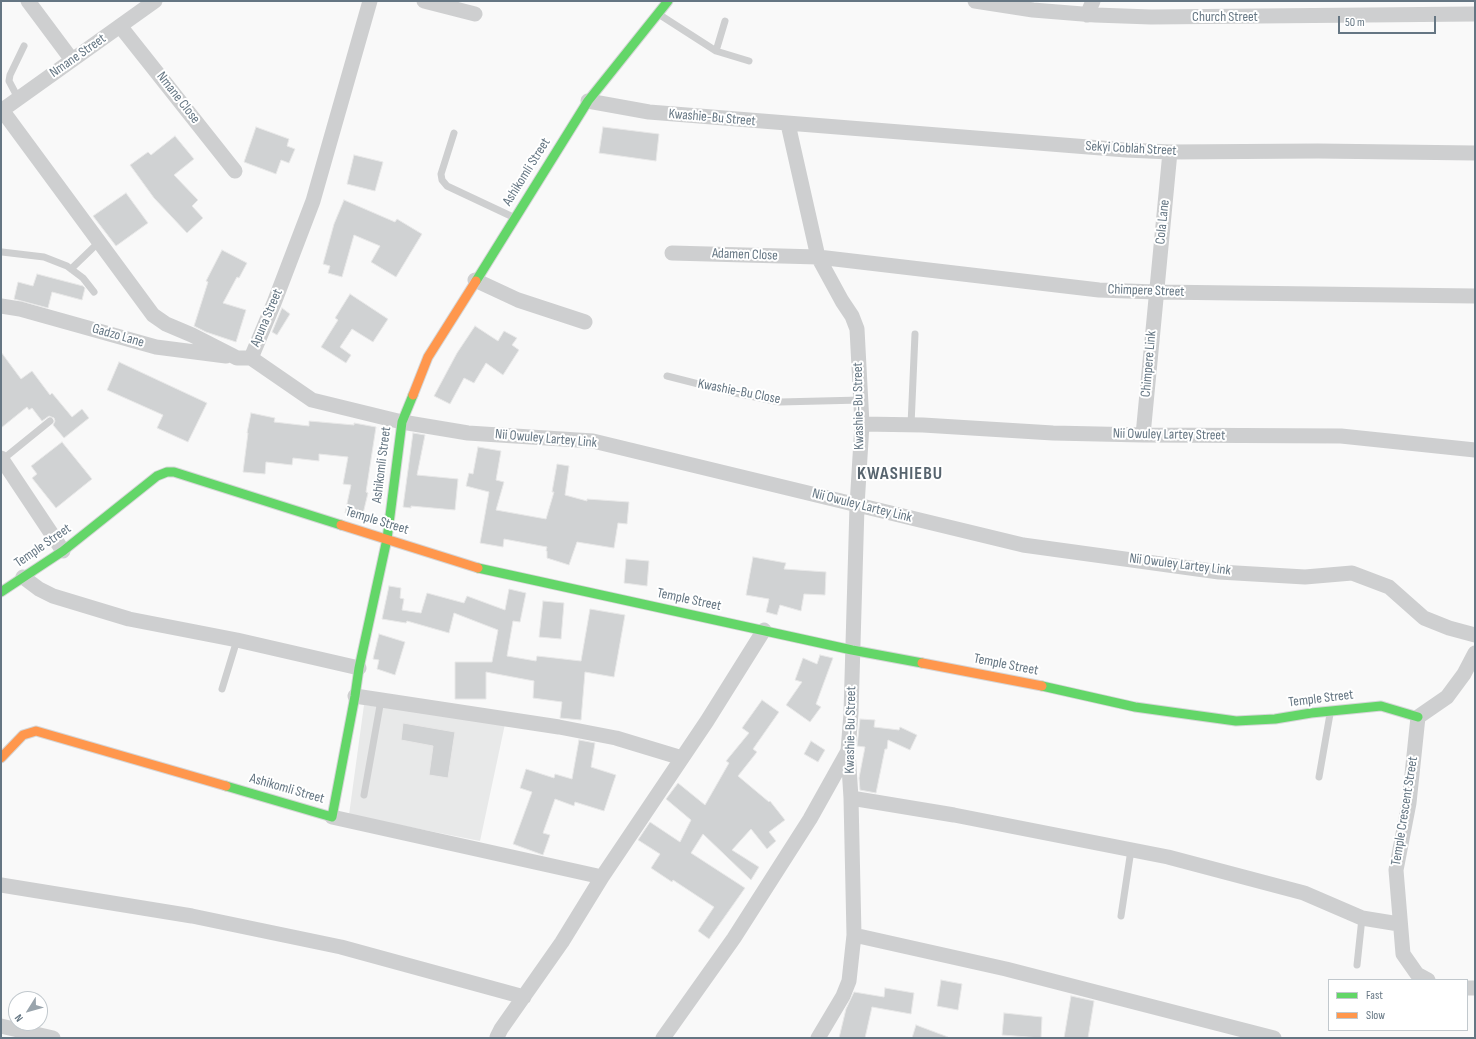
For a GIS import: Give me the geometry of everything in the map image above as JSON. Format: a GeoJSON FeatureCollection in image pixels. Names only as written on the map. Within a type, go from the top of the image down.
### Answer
{"type":"FeatureCollection","features":[{"type":"Feature","properties":{"kind":"street"},"geometry":{"type":"LineString","coordinates":[[28,1],[72,60]]}},
{"type":"Feature","properties":{"kind":"street","name":"Nmane Street"},"geometry":{"type":"LineString","coordinates":[[2,110],[155,1]]}},
{"type":"Feature","properties":{"kind":"street","name":"Apuna Street"},"geometry":{"type":"LineString","coordinates":[[2,110],[153,315],[166,324],[244,358],[274,303],[313,201],[370,1]]}},
{"type":"Feature","properties":{"kind":"street"},"geometry":{"type":"LineString","coordinates":[[424,1],[475,14]]}},
{"type":"Feature","properties":{"kind":"street","name":"Ashikomli Street"},"geometry":{"type":"LineString","coordinates":[[1,758],[23,734],[36,730],[332,817],[359,668],[387,540],[402,422],[428,357],[588,101],[668,1]]}},
{"type":"Feature","properties":{"kind":"street","name":"Church Street"},"geometry":{"type":"LineString","coordinates":[[975,1],[1033,10],[1090,8],[1151,17],[1475,14]]}},
{"type":"Feature","properties":{"kind":"street","name":"Nmane Close"},"geometry":{"type":"LineString","coordinates":[[120,26],[235,171]]}},
{"type":"Feature","properties":{"kind":"street","name":"Kwashie-Bu Street"},"geometry":{"type":"LineString","coordinates":[[588,101],[648,112],[788,124],[818,257],[852,316],[857,329],[862,424],[857,506],[851,713],[848,751],[851,798],[854,935],[849,981],[843,996],[818,1038]]}},
{"type":"Feature","properties":{"kind":"street","name":"Sekyi Coblah Street"},"geometry":{"type":"LineString","coordinates":[[788,124],[1126,150],[1170,152],[1318,150],[1475,153]]}},
{"type":"Feature","properties":{"kind":"street","name":"Cola Lane"},"geometry":{"type":"LineString","coordinates":[[1156,292],[1170,152]]}},
{"type":"Feature","properties":{"kind":"street","name":"Adamen Close"},"geometry":{"type":"LineString","coordinates":[[672,253],[818,257]]}},
{"type":"Feature","properties":{"kind":"street","name":"Chimpere Street"},"geometry":{"type":"LineString","coordinates":[[818,257],[1099,290],[1475,296]]}},
{"type":"Feature","properties":{"kind":"street"},"geometry":{"type":"LineString","coordinates":[[475,280],[518,300],[585,322]]}},
{"type":"Feature","properties":{"kind":"street","name":"Chimpere Link"},"geometry":{"type":"LineString","coordinates":[[1143,435],[1156,292]]}},
{"type":"Feature","properties":{"kind":"street","name":"Gadzo Lane"},"geometry":{"type":"LineString","coordinates":[[1,306],[20,309],[156,347],[244,358]]}},
{"type":"Feature","properties":{"kind":"street","name":"Nii Owuley Lartey Link"},"geometry":{"type":"LineString","coordinates":[[244,358],[312,400],[402,422],[468,433],[593,442],[1023,545],[1219,572],[1305,577],[1352,573],[1389,587],[1424,618],[1449,628],[1475,635]]}},
{"type":"Feature","properties":{"kind":"street","name":"Nii Owuley Lartey Street"},"geometry":{"type":"LineString","coordinates":[[862,424],[911,425],[1053,433],[1341,436],[1475,450]]}},
{"type":"Feature","properties":{"kind":"street"},"geometry":{"type":"LineString","coordinates":[[1,459],[62,551]]}},
{"type":"Feature","properties":{"kind":"street","name":"Temple Street"},"geometry":{"type":"LineString","coordinates":[[1,592],[62,551],[157,476],[167,472],[174,472],[485,570],[852,650],[1055,688],[1136,707],[1236,721],[1275,719],[1311,713],[1382,706],[1418,717]]}},
{"type":"Feature","properties":{"kind":"street"},"geometry":{"type":"LineString","coordinates":[[23,577],[39,589],[53,596],[128,619],[237,640],[359,668]]}},
{"type":"Feature","properties":{"kind":"street"},"geometry":{"type":"LineString","coordinates":[[498,1037],[501,1029],[562,942],[602,877],[682,758],[764,630]]}},
{"type":"Feature","properties":{"kind":"street"},"geometry":{"type":"LineString","coordinates":[[1418,717],[1447,697],[1464,674],[1475,653]]}},
{"type":"Feature","properties":{"kind":"street"},"geometry":{"type":"LineString","coordinates":[[355,696],[559,727],[616,738],[682,758]]}},
{"type":"Feature","properties":{"kind":"street","name":"Temple Crescent Street"},"geometry":{"type":"LineString","coordinates":[[1418,717],[1409,803],[1396,870],[1399,924],[1403,954],[1417,974],[1426,979]]}},
{"type":"Feature","properties":{"kind":"street"},"geometry":{"type":"LineString","coordinates":[[663,1038],[742,925],[810,819],[848,751]]}},
{"type":"Feature","properties":{"kind":"street"},"geometry":{"type":"LineString","coordinates":[[851,798],[954,815],[1168,857],[1304,894],[1362,918],[1399,924]]}},
{"type":"Feature","properties":{"kind":"street"},"geometry":{"type":"LineString","coordinates":[[332,817],[602,877]]}},
{"type":"Feature","properties":{"kind":"street"},"geometry":{"type":"LineString","coordinates":[[1,885],[192,916],[341,947],[524,997]]}},
{"type":"Feature","properties":{"kind":"street"},"geometry":{"type":"LineString","coordinates":[[854,935],[1006,968],[1274,1038]]}},
{"type":"Feature","properties":{"kind":"street"},"geometry":{"type":"LineString","coordinates":[[1,1026],[53,1038]]}},
{"type":"Feature","properties":{"kind":"lane"},"geometry":{"type":"LineString","coordinates":[[658,14],[716,51],[749,61]]}},
{"type":"Feature","properties":{"kind":"lane"},"geometry":{"type":"LineString","coordinates":[[716,51],[725,21]]}},
{"type":"Feature","properties":{"kind":"lane"},"geometry":{"type":"LineString","coordinates":[[18,98],[10,81],[10,74],[24,46]]}},
{"type":"Feature","properties":{"kind":"lane"},"geometry":{"type":"LineString","coordinates":[[454,133],[441,174],[442,180],[447,186],[515,218]]}},
{"type":"Feature","properties":{"kind":"lane"},"geometry":{"type":"LineString","coordinates":[[71,269],[100,242]]}},
{"type":"Feature","properties":{"kind":"lane"},"geometry":{"type":"LineString","coordinates":[[2,252],[44,257],[71,269],[83,278],[94,292]]}},
{"type":"Feature","properties":{"kind":"lane"},"geometry":{"type":"LineString","coordinates":[[911,425],[915,334]]}},
{"type":"Feature","properties":{"kind":"lane","name":"Kwashie-Bu Close"},"geometry":{"type":"LineString","coordinates":[[667,376],[730,392],[780,402],[861,400]]}},
{"type":"Feature","properties":{"kind":"lane"},"geometry":{"type":"LineString","coordinates":[[1,459],[50,421]]}},
{"type":"Feature","properties":{"kind":"lane"},"geometry":{"type":"LineString","coordinates":[[222,689],[237,640]]}},
{"type":"Feature","properties":{"kind":"lane"},"geometry":{"type":"LineString","coordinates":[[364,795],[381,700]]}},
{"type":"Feature","properties":{"kind":"lane"},"geometry":{"type":"LineString","coordinates":[[1319,777],[1330,711]]}},
{"type":"Feature","properties":{"kind":"lane"},"geometry":{"type":"LineString","coordinates":[[1122,916],[1131,850]]}},
{"type":"Feature","properties":{"kind":"lane"},"geometry":{"type":"LineString","coordinates":[[1357,965],[1362,918]]}},
{"type":"Feature","properties":{"kind":"shaded area"},"geometry":{"type":"Polygon","coordinates":[[[364,705],[505,724],[480,841],[349,815],[364,705]]]}},
{"type":"Feature","properties":{"kind":"building"},"geometry":{"type":"Polygon","coordinates":[[[256,127],[289,139],[287,146],[295,149],[289,163],[281,160],[276,174],[244,162],[256,127]]]}},
{"type":"Feature","properties":{"kind":"building"},"geometry":{"type":"Polygon","coordinates":[[[603,127],[659,134],[656,161],[599,153],[603,127]]]}},
{"type":"Feature","properties":{"kind":"building"},"geometry":{"type":"Polygon","coordinates":[[[175,136],[194,159],[174,175],[198,200],[192,206],[203,218],[187,233],[154,198],[130,165],[148,152],[151,155],[175,136]]]}},
{"type":"Feature","properties":{"kind":"building"},"geometry":{"type":"Polygon","coordinates":[[[354,155],[383,162],[375,191],[347,184],[354,155]]]}},
{"type":"Feature","properties":{"kind":"building"},"geometry":{"type":"Polygon","coordinates":[[[126,193],[148,223],[116,246],[93,216],[126,193]]]}},
{"type":"Feature","properties":{"kind":"building"},"geometry":{"type":"Polygon","coordinates":[[[344,200],[395,222],[397,219],[422,234],[396,277],[371,262],[380,246],[354,235],[342,277],[328,273],[330,266],[323,264],[334,224],[344,200]]]}},
{"type":"Feature","properties":{"kind":"building"},"geometry":{"type":"Polygon","coordinates":[[[222,250],[247,263],[239,278],[237,277],[223,303],[246,310],[236,342],[206,332],[194,326],[208,282],[206,281],[222,250]]]}},
{"type":"Feature","properties":{"kind":"building"},"geometry":{"type":"Polygon","coordinates":[[[37,274],[83,286],[85,288],[82,300],[52,292],[48,308],[14,299],[18,282],[33,286],[37,274]]]}},
{"type":"Feature","properties":{"kind":"building"},"geometry":{"type":"Polygon","coordinates":[[[350,294],[388,319],[373,342],[352,329],[340,347],[351,355],[346,363],[321,347],[338,320],[335,318],[350,294]]]}},
{"type":"Feature","properties":{"kind":"building"},"geometry":{"type":"Polygon","coordinates":[[[282,308],[290,314],[277,335],[272,332],[282,308]]]}},
{"type":"Feature","properties":{"kind":"building"},"geometry":{"type":"Polygon","coordinates":[[[475,326],[498,341],[504,331],[517,338],[512,345],[519,350],[503,375],[486,363],[474,383],[464,378],[450,404],[434,396],[457,353],[475,326]]]}},
{"type":"Feature","properties":{"kind":"building"},"geometry":{"type":"Polygon","coordinates":[[[1,352],[21,379],[32,371],[50,395],[52,393],[72,417],[82,409],[89,418],[64,438],[53,425],[55,421],[54,418],[49,416],[42,421],[32,408],[29,410],[27,407],[1,428],[1,352]]]}},
{"type":"Feature","properties":{"kind":"building"},"geometry":{"type":"Polygon","coordinates":[[[119,362],[207,403],[188,442],[157,428],[163,415],[107,390],[119,362]]]}},
{"type":"Feature","properties":{"kind":"building"},"geometry":{"type":"Polygon","coordinates":[[[251,413],[275,418],[274,422],[309,426],[309,421],[354,425],[354,423],[376,427],[366,492],[368,493],[362,518],[345,513],[351,485],[343,484],[348,457],[319,454],[319,461],[293,458],[292,465],[266,462],[265,474],[243,472],[247,433],[251,413]]]}},
{"type":"Feature","properties":{"kind":"building"},"geometry":{"type":"Polygon","coordinates":[[[413,433],[425,435],[417,475],[458,479],[455,510],[411,506],[411,508],[403,507],[413,433]]]}},
{"type":"Feature","properties":{"kind":"building"},"geometry":{"type":"Polygon","coordinates":[[[62,442],[92,479],[56,508],[32,478],[37,474],[31,466],[62,442]]]}},
{"type":"Feature","properties":{"kind":"building"},"geometry":{"type":"Polygon","coordinates":[[[478,447],[501,451],[496,480],[504,482],[496,510],[546,519],[554,492],[552,492],[557,464],[569,466],[565,495],[587,501],[587,499],[629,502],[627,524],[618,523],[614,548],[577,542],[569,565],[547,558],[547,547],[504,539],[503,547],[480,543],[489,492],[466,486],[469,473],[473,474],[478,447]]]}},
{"type":"Feature","properties":{"kind":"building"},"geometry":{"type":"Polygon","coordinates":[[[753,557],[786,563],[784,569],[826,572],[825,595],[804,594],[801,611],[780,605],[777,615],[766,612],[769,599],[746,595],[753,557]]]}},
{"type":"Feature","properties":{"kind":"building"},"geometry":{"type":"Polygon","coordinates":[[[626,559],[649,561],[647,586],[624,583],[626,559]]]}},
{"type":"Feature","properties":{"kind":"building"},"geometry":{"type":"Polygon","coordinates":[[[389,586],[401,588],[400,598],[404,599],[402,610],[421,613],[427,593],[464,603],[467,596],[505,610],[509,589],[526,593],[520,622],[513,621],[507,656],[536,661],[537,656],[581,661],[590,609],[625,615],[614,677],[585,672],[581,720],[560,718],[562,702],[533,698],[534,681],[486,672],[486,699],[455,699],[455,662],[492,662],[498,630],[454,613],[449,633],[407,621],[406,623],[382,619],[389,586]]]}},
{"type":"Feature","properties":{"kind":"building"},"geometry":{"type":"Polygon","coordinates":[[[543,601],[564,603],[561,639],[539,637],[543,601]]]}},
{"type":"Feature","properties":{"kind":"building"},"geometry":{"type":"Polygon","coordinates":[[[379,634],[405,642],[395,675],[377,669],[379,660],[373,659],[379,634]]]}},
{"type":"Feature","properties":{"kind":"building"},"geometry":{"type":"Polygon","coordinates":[[[820,655],[833,658],[816,704],[821,707],[810,722],[786,705],[802,682],[795,680],[803,658],[817,664],[820,655]]]}},
{"type":"Feature","properties":{"kind":"building"},"geometry":{"type":"Polygon","coordinates":[[[762,700],[779,712],[753,749],[757,752],[738,776],[769,802],[770,801],[785,820],[769,832],[776,841],[767,849],[751,829],[732,850],[759,867],[751,880],[703,834],[691,853],[745,888],[709,939],[698,931],[714,907],[673,880],[672,882],[651,868],[660,854],[638,840],[650,822],[680,842],[691,820],[666,799],[678,783],[705,805],[729,763],[726,761],[749,733],[742,728],[762,700]]]}},
{"type":"Feature","properties":{"kind":"building"},"geometry":{"type":"Polygon","coordinates":[[[860,719],[875,720],[874,727],[899,730],[900,727],[917,735],[910,750],[888,740],[876,793],[860,790],[859,778],[865,747],[857,746],[860,719]]]}},
{"type":"Feature","properties":{"kind":"building"},"geometry":{"type":"Polygon","coordinates":[[[403,723],[455,732],[448,778],[429,775],[433,746],[401,740],[403,723]]]}},
{"type":"Feature","properties":{"kind":"building"},"geometry":{"type":"Polygon","coordinates":[[[579,740],[595,743],[591,767],[616,775],[604,811],[575,802],[574,806],[555,799],[543,833],[550,835],[543,855],[513,844],[532,792],[520,788],[526,769],[554,778],[555,774],[572,779],[579,740]]]}},
{"type":"Feature","properties":{"kind":"building"},"geometry":{"type":"Polygon","coordinates":[[[811,741],[825,750],[818,762],[804,754],[811,741]]]}},
{"type":"Feature","properties":{"kind":"building"},"geometry":{"type":"Polygon","coordinates":[[[941,980],[962,984],[958,1010],[937,1006],[941,980]]]}},
{"type":"Feature","properties":{"kind":"building"},"geometry":{"type":"Polygon","coordinates":[[[885,988],[914,993],[911,1014],[872,1007],[865,1038],[839,1038],[846,1009],[854,992],[884,997],[885,988]]]}},
{"type":"Feature","properties":{"kind":"building"},"geometry":{"type":"Polygon","coordinates":[[[1071,996],[1094,1001],[1088,1038],[1064,1038],[1071,996]]]}},
{"type":"Feature","properties":{"kind":"building"},"geometry":{"type":"Polygon","coordinates":[[[1004,1013],[1042,1017],[1041,1038],[1002,1035],[1004,1013]]]}},
{"type":"Feature","properties":{"kind":"building"},"geometry":{"type":"Polygon","coordinates":[[[916,1025],[948,1037],[912,1038],[916,1025]]]}},
{"type":"Feature","properties":{"kind":"traffic: fast"},"geometry":{"type":"LineString","coordinates":[[476,281],[588,101],[668,1]]}},
{"type":"Feature","properties":{"kind":"traffic: fast"},"geometry":{"type":"LineString","coordinates":[[226,786],[332,817],[359,668],[387,539],[402,422],[413,395]]}},
{"type":"Feature","properties":{"kind":"traffic: fast"},"geometry":{"type":"LineString","coordinates":[[1,592],[63,551],[157,476],[167,472],[174,472],[341,525]]}},
{"type":"Feature","properties":{"kind":"traffic: fast"},"geometry":{"type":"LineString","coordinates":[[478,568],[852,650],[922,663]]}},
{"type":"Feature","properties":{"kind":"traffic: fast"},"geometry":{"type":"LineString","coordinates":[[1042,686],[1135,707],[1236,721],[1275,719],[1311,713],[1381,706],[1418,717]]}},
{"type":"Feature","properties":{"kind":"traffic: slow"},"geometry":{"type":"LineString","coordinates":[[413,395],[428,357],[476,281]]}},
{"type":"Feature","properties":{"kind":"traffic: slow"},"geometry":{"type":"LineString","coordinates":[[341,525],[478,568]]}},
{"type":"Feature","properties":{"kind":"traffic: slow"},"geometry":{"type":"LineString","coordinates":[[922,663],[1042,686]]}},
{"type":"Feature","properties":{"kind":"traffic: slow"},"geometry":{"type":"LineString","coordinates":[[1,758],[23,735],[36,731],[226,786]]}},
{"type":"Feature","properties":{"kind":"district","name":"KWASHIEBU"},"geometry":{"type":"Point","coordinates":[900,474]}}]}
